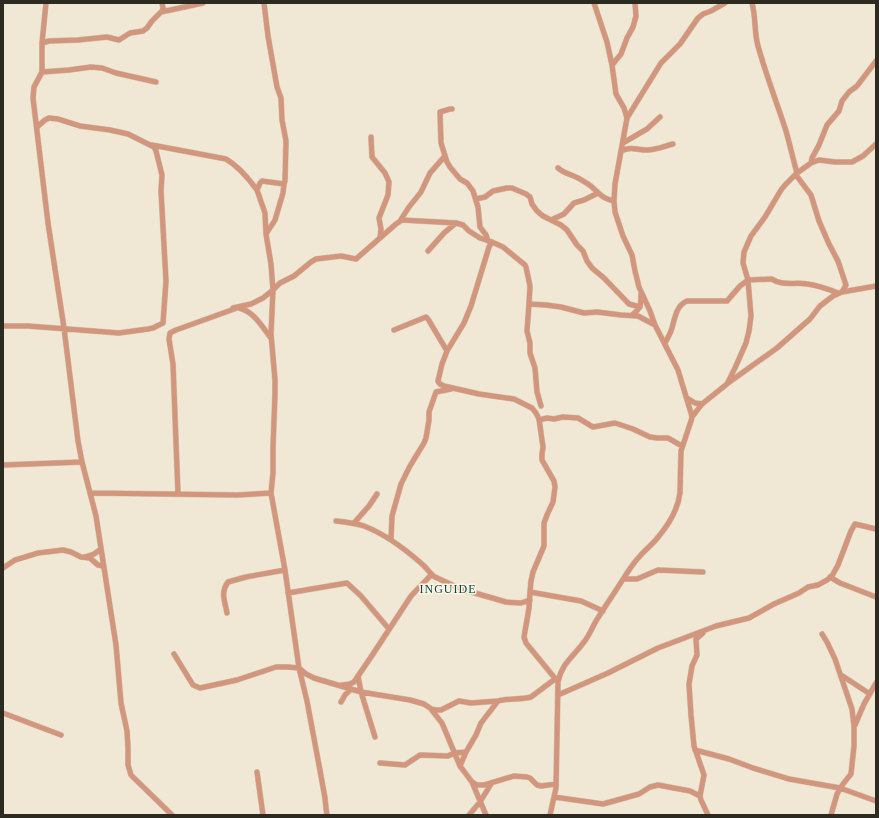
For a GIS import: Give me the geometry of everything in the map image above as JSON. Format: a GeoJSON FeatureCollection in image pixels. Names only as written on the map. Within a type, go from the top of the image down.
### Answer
{"type":"FeatureCollection","features":[{"type":"Feature","properties":{"kind":"street"},"geometry":{"type":"LineString","coordinates":[[46,3],[42,43],[42,72],[33,90],[48,223],[64,328],[78,441],[96,516],[116,645],[121,703],[127,732],[128,765],[134,778],[172,815]]}},
{"type":"Feature","properties":{"kind":"street"},"geometry":{"type":"LineString","coordinates":[[42,43],[57,40],[78,40],[107,37],[119,40],[130,33],[145,30],[163,10],[162,3]]}},
{"type":"Feature","properties":{"kind":"street"},"geometry":{"type":"LineString","coordinates":[[161,12],[203,3]]}},
{"type":"Feature","properties":{"kind":"street"},"geometry":{"type":"LineString","coordinates":[[264,3],[277,87],[281,98],[282,120],[286,140],[285,181],[283,193],[275,220],[266,234]]}},
{"type":"Feature","properties":{"kind":"street"},"geometry":{"type":"LineString","coordinates":[[594,3],[607,42],[616,94],[624,108],[627,118]]}},
{"type":"Feature","properties":{"kind":"street"},"geometry":{"type":"LineString","coordinates":[[612,65],[621,54],[633,27],[636,16],[635,3]]}},
{"type":"Feature","properties":{"kind":"street"},"geometry":{"type":"LineString","coordinates":[[692,417],[678,370],[655,325],[641,292],[632,255],[617,218],[614,201],[615,184],[627,118],[661,63],[680,44],[698,18],[725,3]]}},
{"type":"Feature","properties":{"kind":"street"},"geometry":{"type":"LineString","coordinates":[[174,654],[193,685],[200,688],[238,680],[276,667],[299,668],[314,678],[361,692],[410,700],[424,704],[436,710],[441,710],[459,701],[471,703],[531,697],[556,681],[566,662],[584,643],[597,620],[637,560],[660,536],[676,509],[680,493],[682,446],[692,417],[702,404],[777,348],[810,319],[827,300],[840,292],[846,285],[838,261],[825,235],[810,196],[796,174],[786,133],[758,47],[755,30],[755,14],[752,3]]}},
{"type":"Feature","properties":{"kind":"street"},"geometry":{"type":"LineString","coordinates":[[811,163],[827,125],[839,111],[842,101],[849,92],[857,86],[876,61]]}},
{"type":"Feature","properties":{"kind":"street"},"geometry":{"type":"LineString","coordinates":[[42,72],[97,67],[156,82]]}},
{"type":"Feature","properties":{"kind":"street"},"geometry":{"type":"LineString","coordinates":[[452,109],[441,112],[440,114],[441,143],[451,169],[460,179],[468,184],[473,191],[479,213],[480,227],[490,241],[471,306],[464,323],[447,352],[442,364],[438,381],[441,385],[479,394],[514,399],[532,408],[540,420],[543,447],[542,460],[555,484],[553,502],[544,524],[544,546],[533,572],[525,640],[556,681],[558,695],[556,784],[550,815]]}},
{"type":"Feature","properties":{"kind":"street"},"geometry":{"type":"LineString","coordinates":[[623,143],[647,129],[660,117]]}},
{"type":"Feature","properties":{"kind":"street"},"geometry":{"type":"LineString","coordinates":[[3,326],[64,328],[115,333],[153,328],[163,323],[166,282],[161,191],[162,177],[154,147],[128,134],[80,126],[58,119],[50,118],[37,126]]}},
{"type":"Feature","properties":{"kind":"street"},"geometry":{"type":"LineString","coordinates":[[371,137],[372,157],[385,173],[389,182],[388,195],[379,218],[381,229],[380,238]]}},
{"type":"Feature","properties":{"kind":"street"},"geometry":{"type":"LineString","coordinates":[[621,151],[627,148],[651,150],[673,144]]}},
{"type":"Feature","properties":{"kind":"street"},"geometry":{"type":"LineString","coordinates":[[727,384],[748,338],[750,316],[748,280],[743,260],[746,245],[751,236],[765,217],[785,184],[796,174],[811,163],[819,160],[852,162],[876,144]]}},
{"type":"Feature","properties":{"kind":"street"},"geometry":{"type":"LineString","coordinates":[[150,145],[226,159],[249,179],[257,190],[265,213],[273,290],[271,338],[275,394],[271,493],[285,570],[299,668],[307,701],[327,815]]}},
{"type":"Feature","properties":{"kind":"street"},"geometry":{"type":"LineString","coordinates":[[271,338],[266,330],[250,313],[244,309],[234,308],[251,304],[263,298],[280,283],[294,276],[314,260],[341,256],[355,259],[400,221],[420,192],[430,173],[446,156]]}},
{"type":"Feature","properties":{"kind":"street"},"geometry":{"type":"LineString","coordinates":[[558,168],[566,173],[576,176],[608,200],[614,201]]}},
{"type":"Feature","properties":{"kind":"street"},"geometry":{"type":"LineString","coordinates":[[249,179],[284,184]]}},
{"type":"Feature","properties":{"kind":"street"},"geometry":{"type":"LineString","coordinates":[[257,190],[262,181]]}},
{"type":"Feature","properties":{"kind":"street"},"geometry":{"type":"LineString","coordinates":[[476,199],[485,197],[489,193],[496,190],[507,188],[512,188],[528,195],[537,211],[567,230],[583,251],[592,268],[604,278],[629,304],[640,307]]}},
{"type":"Feature","properties":{"kind":"street"},"geometry":{"type":"LineString","coordinates":[[551,220],[564,214],[574,203],[598,193]]}},
{"type":"Feature","properties":{"kind":"street"},"geometry":{"type":"LineString","coordinates":[[400,221],[410,220],[456,223],[463,225],[471,233],[506,250],[526,267],[530,286],[527,331],[530,343],[530,353],[535,368],[537,392],[541,406]]}},
{"type":"Feature","properties":{"kind":"street"},"geometry":{"type":"LineString","coordinates":[[428,251],[444,233],[456,223]]}},
{"type":"Feature","properties":{"kind":"street"},"geometry":{"type":"LineString","coordinates":[[665,343],[681,304],[687,301],[727,301],[740,286],[748,280],[770,278],[779,282],[816,285],[840,292],[873,287],[876,289]]}},
{"type":"Feature","properties":{"kind":"street"},"geometry":{"type":"LineString","coordinates":[[632,315],[639,310],[641,292]]}},
{"type":"Feature","properties":{"kind":"street"},"geometry":{"type":"LineString","coordinates":[[530,304],[561,307],[584,313],[597,312],[632,315],[641,317],[655,325]]}},
{"type":"Feature","properties":{"kind":"street"},"geometry":{"type":"LineString","coordinates":[[178,494],[173,364],[169,339],[170,333],[238,308]]}},
{"type":"Feature","properties":{"kind":"street"},"geometry":{"type":"LineString","coordinates":[[394,330],[426,317],[447,352]]}},
{"type":"Feature","properties":{"kind":"street"},"geometry":{"type":"LineString","coordinates":[[391,540],[392,516],[397,497],[404,479],[426,438],[429,412],[436,392],[454,388]]}},
{"type":"Feature","properties":{"kind":"street"},"geometry":{"type":"LineString","coordinates":[[687,398],[695,403],[702,404]]}},
{"type":"Feature","properties":{"kind":"street"},"geometry":{"type":"LineString","coordinates":[[540,420],[547,418],[578,418],[593,427],[615,423],[650,437],[668,438],[682,446]]}},
{"type":"Feature","properties":{"kind":"street"},"geometry":{"type":"LineString","coordinates":[[3,465],[82,462]]}},
{"type":"Feature","properties":{"kind":"street"},"geometry":{"type":"LineString","coordinates":[[90,493],[237,495],[271,493]]}},
{"type":"Feature","properties":{"kind":"street"},"geometry":{"type":"LineString","coordinates":[[354,523],[377,494]]}},
{"type":"Feature","properties":{"kind":"street"},"geometry":{"type":"LineString","coordinates":[[336,521],[354,523],[391,540],[426,566],[431,575],[461,589],[506,602],[521,603],[530,600]]}},
{"type":"Feature","properties":{"kind":"street"},"geometry":{"type":"LineString","coordinates":[[558,695],[615,670],[658,648],[716,626],[749,618],[808,587],[818,585],[830,577],[838,565],[855,524],[876,529]]}},
{"type":"Feature","properties":{"kind":"street"},"geometry":{"type":"LineString","coordinates":[[84,558],[101,549]]}},
{"type":"Feature","properties":{"kind":"street"},"geometry":{"type":"LineString","coordinates":[[3,568],[15,560],[38,553],[63,550],[84,558],[90,558],[98,565],[103,566]]}},
{"type":"Feature","properties":{"kind":"street"},"geometry":{"type":"LineString","coordinates":[[227,613],[223,592],[224,586],[228,582],[285,570]]}},
{"type":"Feature","properties":{"kind":"street"},"geometry":{"type":"LineString","coordinates":[[624,579],[637,579],[658,570],[703,572]]}},
{"type":"Feature","properties":{"kind":"street"},"geometry":{"type":"LineString","coordinates":[[338,685],[350,684],[354,682],[374,654],[411,596],[431,575]]}},
{"type":"Feature","properties":{"kind":"street"},"geometry":{"type":"LineString","coordinates":[[830,577],[840,583],[876,597]]}},
{"type":"Feature","properties":{"kind":"street"},"geometry":{"type":"LineString","coordinates":[[288,593],[347,582],[389,629]]}},
{"type":"Feature","properties":{"kind":"street"},"geometry":{"type":"LineString","coordinates":[[530,592],[581,601],[604,610]]}},
{"type":"Feature","properties":{"kind":"street"},"geometry":{"type":"LineString","coordinates":[[706,630],[696,638],[697,655],[692,666],[689,684],[694,746],[704,775],[700,796],[708,815]]}},
{"type":"Feature","properties":{"kind":"street"},"geometry":{"type":"LineString","coordinates":[[822,634],[828,642],[841,675],[852,709],[854,726],[854,746],[851,774],[837,794],[831,815]]}},
{"type":"Feature","properties":{"kind":"street"},"geometry":{"type":"LineString","coordinates":[[841,675],[870,694]]}},
{"type":"Feature","properties":{"kind":"street"},"geometry":{"type":"LineString","coordinates":[[358,676],[361,692],[375,737]]}},
{"type":"Feature","properties":{"kind":"street"},"geometry":{"type":"LineString","coordinates":[[854,726],[876,683]]}},
{"type":"Feature","properties":{"kind":"street"},"geometry":{"type":"LineString","coordinates":[[341,702],[345,694],[351,689]]}},
{"type":"Feature","properties":{"kind":"street"},"geometry":{"type":"LineString","coordinates":[[460,766],[466,752],[476,736],[481,723],[498,701]]}},
{"type":"Feature","properties":{"kind":"street"},"geometry":{"type":"LineString","coordinates":[[430,708],[442,723],[460,766],[472,782],[486,815]]}},
{"type":"Feature","properties":{"kind":"street"},"geometry":{"type":"LineString","coordinates":[[3,713],[62,735]]}},
{"type":"Feature","properties":{"kind":"street"},"geometry":{"type":"LineString","coordinates":[[695,750],[729,758],[753,768],[789,779],[840,788],[876,801]]}},
{"type":"Feature","properties":{"kind":"street"},"geometry":{"type":"LineString","coordinates":[[380,762],[405,766],[420,755],[448,756],[454,753],[466,752]]}},
{"type":"Feature","properties":{"kind":"street"},"geometry":{"type":"LineString","coordinates":[[257,772],[263,815]]}},
{"type":"Feature","properties":{"kind":"street"},"geometry":{"type":"LineString","coordinates":[[472,782],[477,785],[491,784],[514,776],[530,778],[537,785],[541,786],[556,784]]}},
{"type":"Feature","properties":{"kind":"street"},"geometry":{"type":"LineString","coordinates":[[469,815],[480,802],[491,784]]}},
{"type":"Feature","properties":{"kind":"street"},"geometry":{"type":"LineString","coordinates":[[554,796],[603,804],[639,794],[658,784],[700,796]]}},
{"type":"Feature","properties":{"kind":"district","name":"INGUIDE"},"geometry":{"type":"Point","coordinates":[448,589]}}]}
